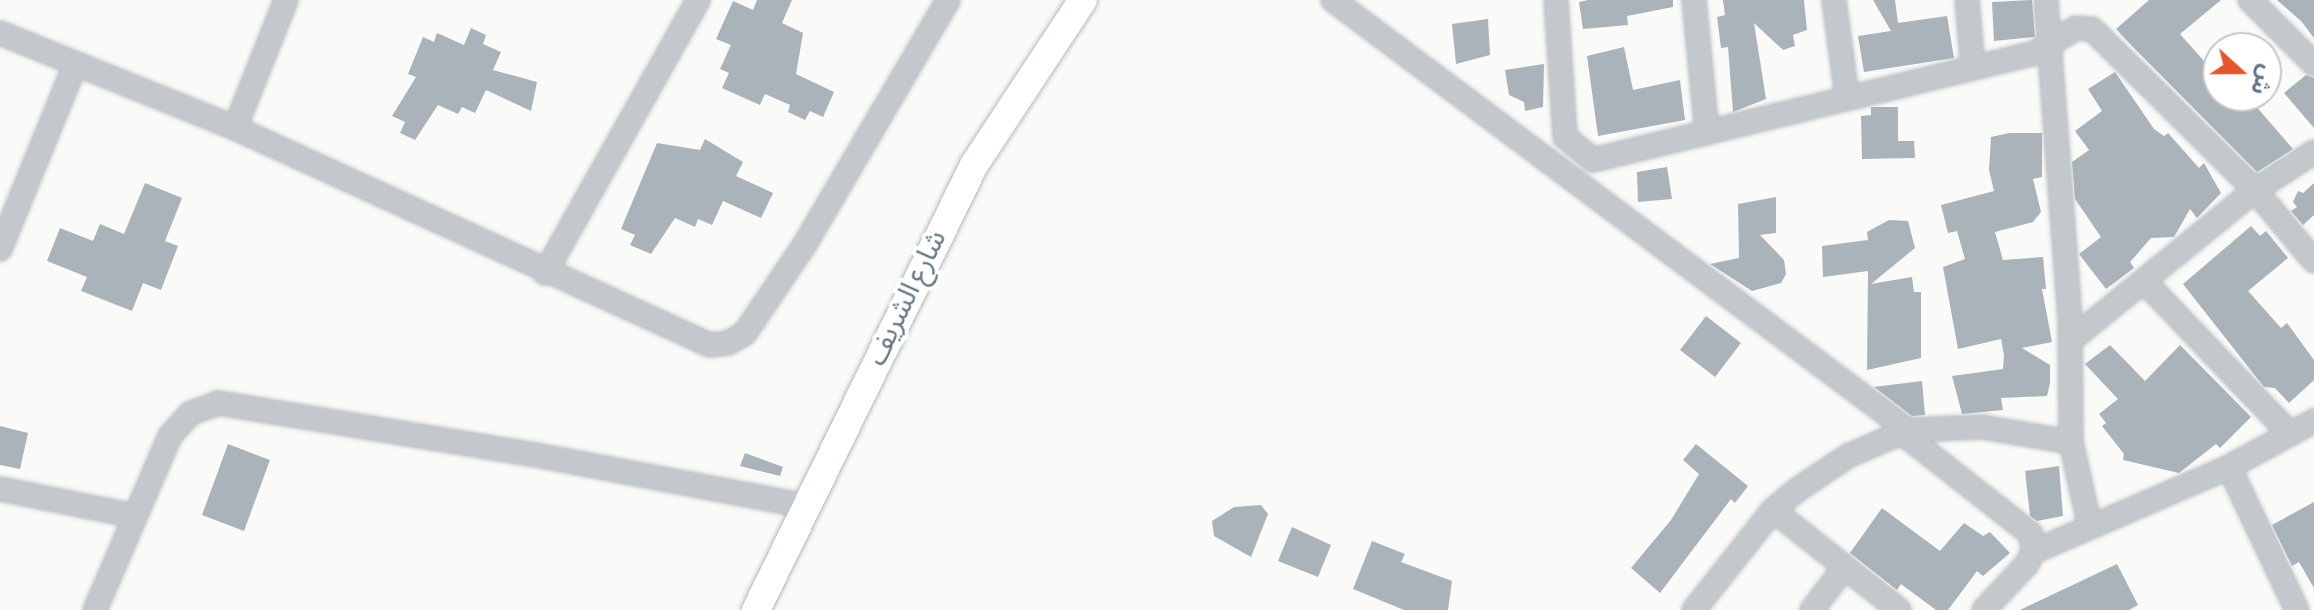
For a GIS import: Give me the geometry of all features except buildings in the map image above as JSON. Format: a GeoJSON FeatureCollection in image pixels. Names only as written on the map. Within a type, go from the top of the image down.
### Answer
{"type":"FeatureCollection","features":[{"type":"Feature","properties":{"kind":"main road","name":"شارع الشريف"},"geometry":{"type":"LineString","coordinates":[[756,610],[974,165],[1083,0]]}},
{"type":"Feature","properties":{"kind":"street"},"geometry":{"type":"LineString","coordinates":[[235,128],[286,0]]}},
{"type":"Feature","properties":{"kind":"street"},"geometry":{"type":"LineString","coordinates":[[545,273],[698,0]]}},
{"type":"Feature","properties":{"kind":"street"},"geometry":{"type":"LineString","coordinates":[[0,33],[235,128],[545,273],[710,345],[728,343],[745,333],[805,244],[948,0]]}},
{"type":"Feature","properties":{"kind":"street"},"geometry":{"type":"LineString","coordinates":[[1333,0],[1905,431],[2031,534],[2033,552]]}},
{"type":"Feature","properties":{"kind":"street"},"geometry":{"type":"LineString","coordinates":[[1556,0],[1565,137],[1576,151],[1593,160],[2035,53],[2076,28],[2092,29],[2255,190],[2314,261]]}},
{"type":"Feature","properties":{"kind":"street"},"geometry":{"type":"LineString","coordinates":[[1694,0],[1707,133]]}},
{"type":"Feature","properties":{"kind":"street"},"geometry":{"type":"LineString","coordinates":[[1834,0],[1847,98]]}},
{"type":"Feature","properties":{"kind":"street"},"geometry":{"type":"LineString","coordinates":[[1967,0],[1973,68]]}},
{"type":"Feature","properties":{"kind":"street"},"geometry":{"type":"LineString","coordinates":[[2046,0],[2071,340],[2071,442],[2090,527]]}},
{"type":"Feature","properties":{"kind":"street"},"geometry":{"type":"LineString","coordinates":[[2250,0],[2314,64]]}},
{"type":"Feature","properties":{"kind":"street"},"geometry":{"type":"LineString","coordinates":[[0,249],[75,65]]}},
{"type":"Feature","properties":{"kind":"street"},"geometry":{"type":"LineString","coordinates":[[2071,340],[2255,190],[2314,152]]}},
{"type":"Feature","properties":{"kind":"street"},"geometry":{"type":"LineString","coordinates":[[2144,281],[2290,434]]}},
{"type":"Feature","properties":{"kind":"street"},"geometry":{"type":"LineString","coordinates":[[95,610],[170,436],[191,413],[218,403],[531,454],[805,506]]}},
{"type":"Feature","properties":{"kind":"street"},"geometry":{"type":"LineString","coordinates":[[1984,610],[2033,552],[2229,467],[2314,421]]}},
{"type":"Feature","properties":{"kind":"street"},"geometry":{"type":"LineString","coordinates":[[1694,610],[1773,510],[1848,456],[1905,431],[1982,427],[2071,442]]}},
{"type":"Feature","properties":{"kind":"street"},"geometry":{"type":"LineString","coordinates":[[2229,467],[2297,610]]}},
{"type":"Feature","properties":{"kind":"street"},"geometry":{"type":"LineString","coordinates":[[0,489],[135,516]]}},
{"type":"Feature","properties":{"kind":"street"},"geometry":{"type":"LineString","coordinates":[[1773,510],[1899,610]]}},
{"type":"Feature","properties":{"kind":"street"},"geometry":{"type":"LineString","coordinates":[[1812,610],[1845,567]]}}]}
